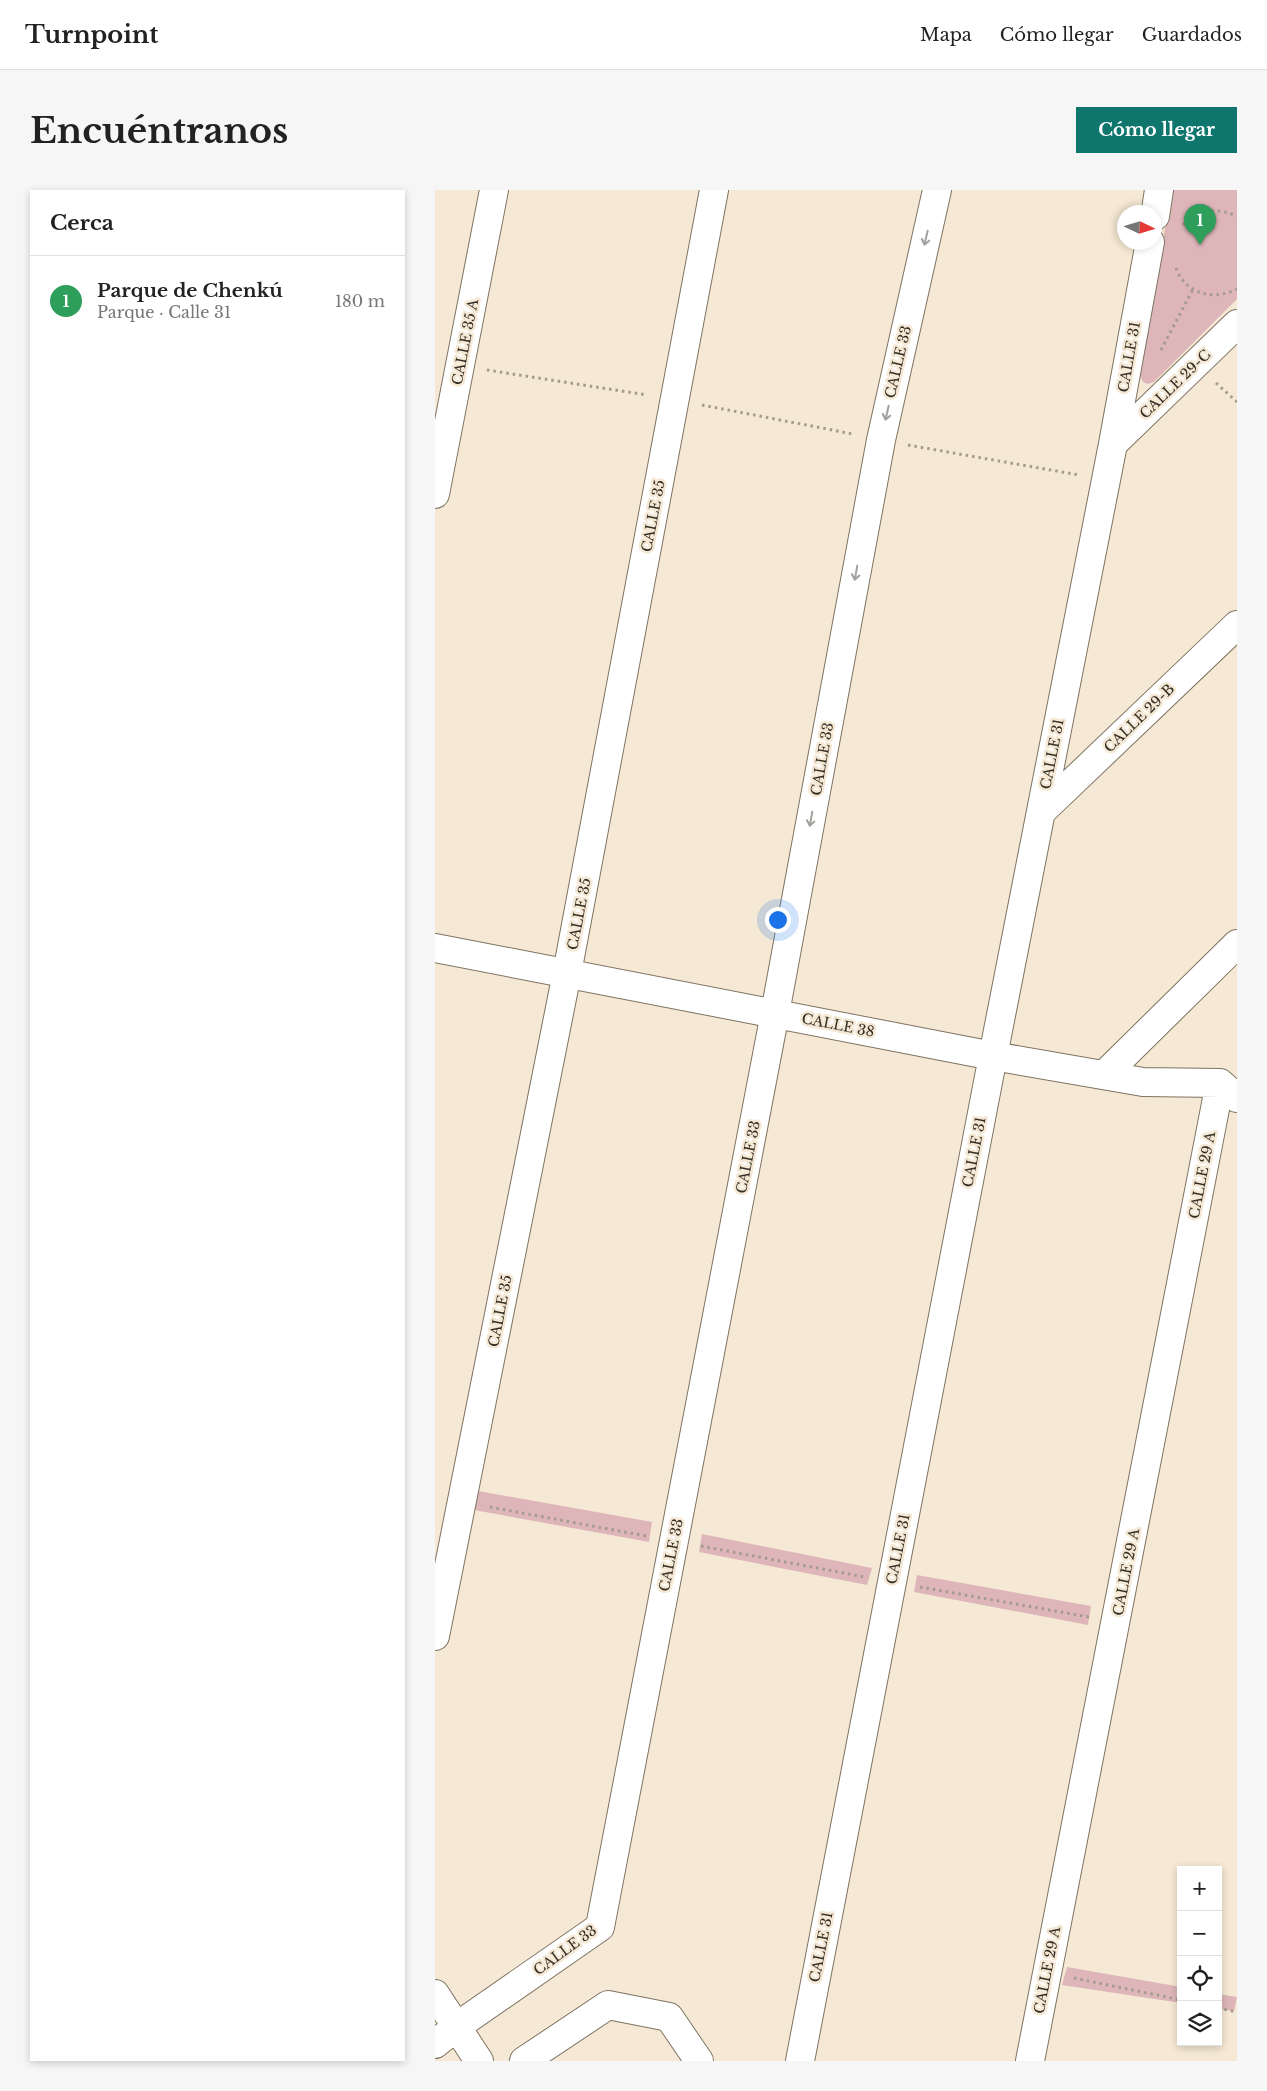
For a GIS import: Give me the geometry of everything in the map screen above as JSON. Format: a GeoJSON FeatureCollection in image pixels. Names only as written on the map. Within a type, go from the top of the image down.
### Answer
{"type":"FeatureCollection","features":[{"type":"Feature","properties":{"kind":"street","name":"CALLE 35 A"},"geometry":{"type":"LineString","coordinates":[[435,494],[494,190]]}},
{"type":"Feature","properties":{"kind":"street","name":"CALLE 35"},"geometry":{"type":"LineString","coordinates":[[435,1636],[567,973],[714,190]]}},
{"type":"Feature","properties":{"kind":"street","name":"CALLE 33"},"geometry":{"type":"LineString","coordinates":[[435,2044],[456,2026],[599,1927],[775,1012],[881,440],[937,190]]}},
{"type":"Feature","properties":{"kind":"street"},"geometry":{"type":"LineString","coordinates":[[1157,205],[1159,190]]}},
{"type":"Feature","properties":{"kind":"street","name":"CALLE 31"},"geometry":{"type":"LineString","coordinates":[[800,2061],[891,1582],[1113,444],[1149,250]]}},
{"type":"Feature","properties":{"kind":"street","name":"CALLE 29-C"},"geometry":{"type":"LineString","coordinates":[[1113,444],[1237,324]]}},
{"type":"Feature","properties":{"kind":"street","name":"CALLE 29-B"},"geometry":{"type":"LineString","coordinates":[[1041,812],[1237,625]]}},
{"type":"Feature","properties":{"kind":"street"},"geometry":{"type":"LineString","coordinates":[[1104,1075],[1237,944]]}},
{"type":"Feature","properties":{"kind":"street","name":"CALLE 38"},"geometry":{"type":"LineString","coordinates":[[435,948],[775,1012],[993,1056],[1143,1082],[1228,1091]]}},
{"type":"Feature","properties":{"kind":"street","name":"CALLE 29 A"},"geometry":{"type":"LineString","coordinates":[[1030,2061],[1117,1622],[1228,1091]]}},
{"type":"Feature","properties":{"kind":"street"},"geometry":{"type":"LineString","coordinates":[[435,1994],[479,2061]]}},
{"type":"Feature","properties":{"kind":"street"},"geometry":{"type":"LineString","coordinates":[[524,2061],[608,2005],[669,2017],[699,2061]]}},
{"type":"Feature","properties":{"kind":"path"},"geometry":{"type":"LineString","coordinates":[[1182,226],[1198,213],[1211,210],[1225,211],[1237,216]]}},
{"type":"Feature","properties":{"kind":"path"},"geometry":{"type":"LineString","coordinates":[[1173,260],[1178,274],[1187,285],[1200,293],[1214,296],[1228,294],[1237,289]]}},
{"type":"Feature","properties":{"kind":"path"},"geometry":{"type":"LineString","coordinates":[[460,366],[675,400],[881,440],[1106,480]]}},
{"type":"Feature","properties":{"kind":"path"},"geometry":{"type":"LineString","coordinates":[[462,1502],[1117,1622]]}},
{"type":"Feature","properties":{"kind":"path"},"geometry":{"type":"LineString","coordinates":[[1046,1973],[1177,1999]]}},
{"type":"Feature","properties":{"kind":"path"},"geometry":{"type":"LineString","coordinates":[[1222,2009],[1237,2012]]}},
{"type":"Feature","properties":{"kind":"shaded area"},"geometry":{"type":"Polygon","coordinates":[[[1172,190],[1237,190],[1237,299],[1154,382],[1148,384],[1143,382],[1139,374],[1172,190]]]}},
{"type":"Feature","properties":{"kind":"shaded area"},"geometry":{"type":"Polygon","coordinates":[[[478,1491],[652,1522],[649,1542],[474,1510],[478,1491]]]}},
{"type":"Feature","properties":{"kind":"shaded area"},"geometry":{"type":"Polygon","coordinates":[[[702,1534],[872,1568],[867,1585],[699,1552],[702,1534]]]}},
{"type":"Feature","properties":{"kind":"shaded area"},"geometry":{"type":"Polygon","coordinates":[[[917,1575],[1091,1606],[1088,1625],[914,1592],[917,1575]]]}},
{"type":"Feature","properties":{"kind":"shaded area"},"geometry":{"type":"Polygon","coordinates":[[[1067,1967],[1177,1986],[1177,2002],[1062,1985],[1067,1967]]]}},
{"type":"Feature","properties":{"kind":"shaded area"},"geometry":{"type":"Polygon","coordinates":[[[1222,1995],[1237,1997],[1234,2011],[1222,2010],[1222,1995]]]}},
{"type":"Feature","properties":{"kind":"place","name":"Parque de Chenkú"},"geometry":{"type":"Point","coordinates":[1200,245]}}]}
